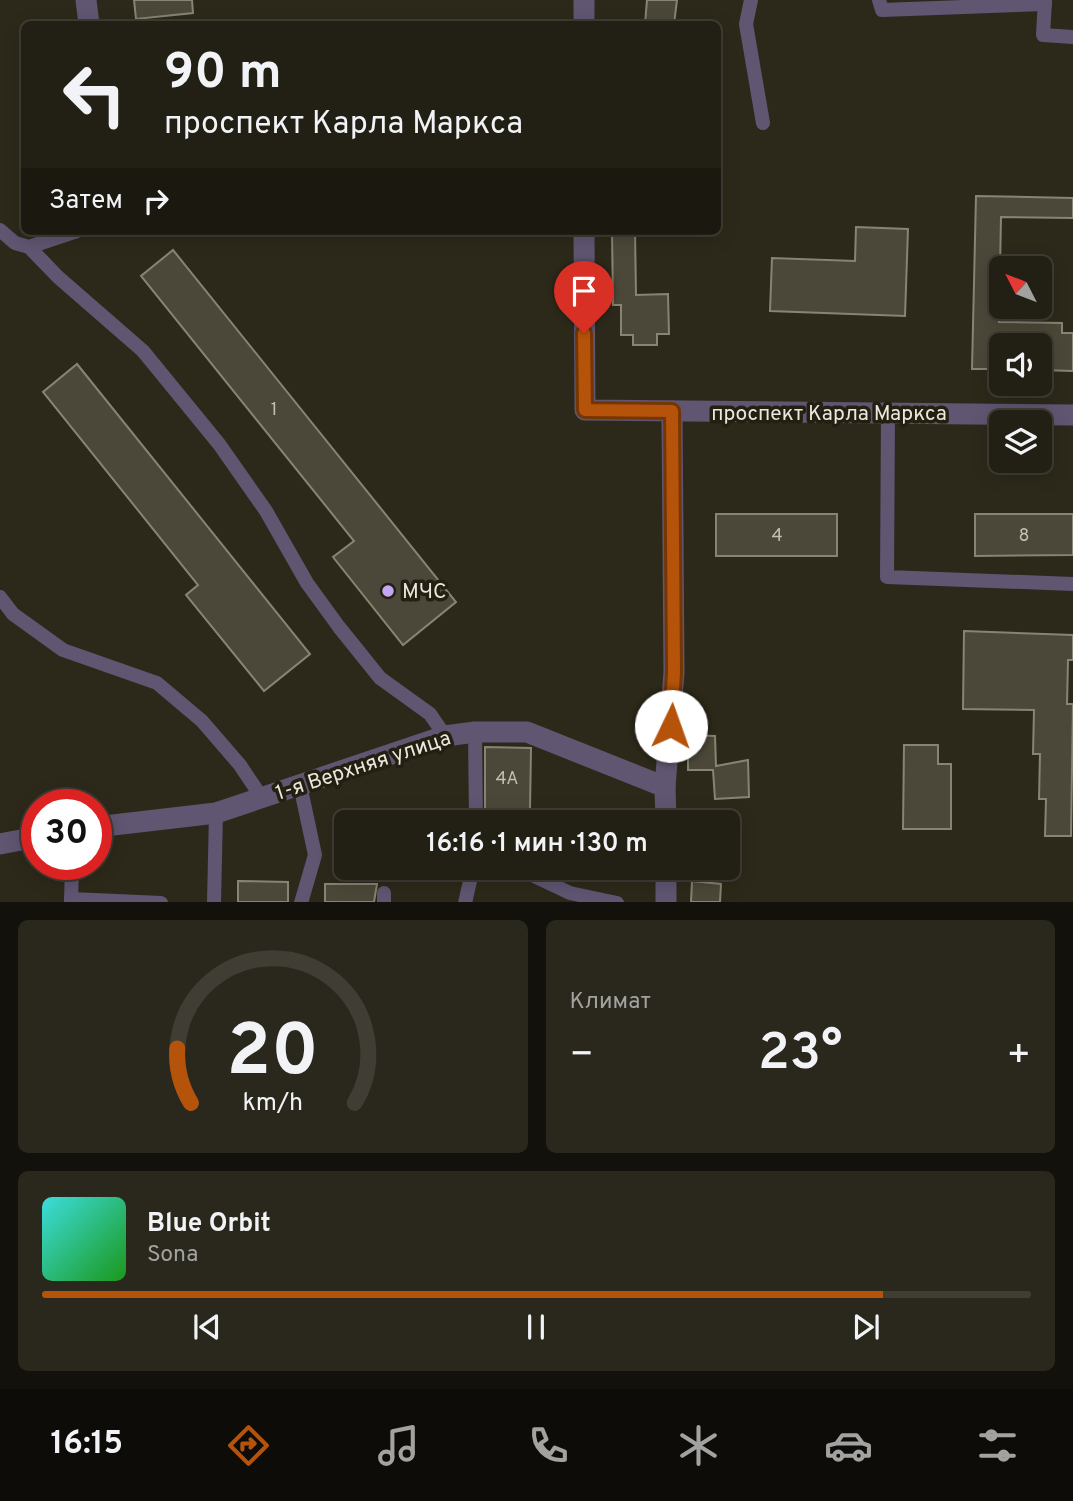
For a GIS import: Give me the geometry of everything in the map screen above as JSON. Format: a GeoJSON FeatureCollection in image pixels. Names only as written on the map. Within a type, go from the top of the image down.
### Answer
{"type":"FeatureCollection","features":[{"type":"Feature","properties":{"kind":"street"},"geometry":{"type":"LineString","coordinates":[[86,0],[89,21]]}},
{"type":"Feature","properties":{"kind":"street"},"geometry":{"type":"LineString","coordinates":[[583,21],[584,0]]}},
{"type":"Feature","properties":{"kind":"street","name":"проспект Карла Маркса"},"geometry":{"type":"LineString","coordinates":[[584,235],[585,410],[1073,415]]}},
{"type":"Feature","properties":{"kind":"street"},"geometry":{"type":"LineString","coordinates":[[666,810],[674,672],[672,411]]}},
{"type":"Feature","properties":{"kind":"street","name":"1-я Верхняя улица"},"geometry":{"type":"LineString","coordinates":[[112,825],[216,813],[444,736],[475,732],[527,732],[665,787]]}},
{"type":"Feature","properties":{"kind":"street"},"geometry":{"type":"LineString","coordinates":[[0,844],[21,840]]}},
{"type":"Feature","properties":{"kind":"street"},"geometry":{"type":"LineString","coordinates":[[666,880],[666,902]]}},
{"type":"Feature","properties":{"kind":"lane"},"geometry":{"type":"LineString","coordinates":[[751,0],[746,24],[764,123]]}},
{"type":"Feature","properties":{"kind":"lane"},"geometry":{"type":"LineString","coordinates":[[879,0],[882,9],[1045,2],[1043,35],[1073,37]]}},
{"type":"Feature","properties":{"kind":"lane"},"geometry":{"type":"LineString","coordinates":[[0,230],[15,243],[29,247],[58,277],[144,351],[219,444],[265,511],[307,583],[339,627],[380,678],[430,714],[444,736]]}},
{"type":"Feature","properties":{"kind":"lane"},"geometry":{"type":"LineString","coordinates":[[29,247],[66,235]]}},
{"type":"Feature","properties":{"kind":"lane"},"geometry":{"type":"LineString","coordinates":[[888,413],[887,577],[1073,584]]}},
{"type":"Feature","properties":{"kind":"lane"},"geometry":{"type":"LineString","coordinates":[[0,597],[13,614],[62,650],[156,683],[202,721],[240,765],[262,798]]}},
{"type":"Feature","properties":{"kind":"lane"},"geometry":{"type":"LineString","coordinates":[[475,732],[476,810]]}},
{"type":"Feature","properties":{"kind":"lane"},"geometry":{"type":"LineString","coordinates":[[300,785],[315,855],[301,902]]}},
{"type":"Feature","properties":{"kind":"lane"},"geometry":{"type":"LineString","coordinates":[[214,902],[216,813]]}},
{"type":"Feature","properties":{"kind":"lane"},"geometry":{"type":"LineString","coordinates":[[72,880],[71,901],[161,902]]}},
{"type":"Feature","properties":{"kind":"lane"},"geometry":{"type":"LineString","coordinates":[[465,902],[470,880]]}},
{"type":"Feature","properties":{"kind":"lane"},"geometry":{"type":"LineString","coordinates":[[538,880],[570,898],[617,902]]}},
{"type":"Feature","properties":{"kind":"building"},"geometry":{"type":"Polygon","coordinates":[[[134,0],[192,0],[193,13],[136,19],[134,0]]]}},
{"type":"Feature","properties":{"kind":"building"},"geometry":{"type":"Polygon","coordinates":[[[647,0],[677,0],[674,21],[645,21],[647,0]]]}},
{"type":"Feature","properties":{"kind":"building"},"geometry":{"type":"Polygon","coordinates":[[[976,196],[1073,198],[1073,218],[1001,217],[1000,256],[989,256],[989,319],[999,319],[999,322],[1062,323],[1062,333],[1073,333],[1073,371],[1052,370],[1052,333],[989,333],[989,369],[972,369],[976,196]]]}},
{"type":"Feature","properties":{"kind":"building"},"geometry":{"type":"Polygon","coordinates":[[[856,227],[908,229],[905,316],[770,311],[772,258],[855,261],[856,227]]]}},
{"type":"Feature","properties":{"kind":"building"},"geometry":{"type":"Polygon","coordinates":[[[612,235],[635,235],[636,295],[668,294],[669,334],[657,334],[657,345],[633,345],[633,335],[621,335],[621,305],[613,305],[612,235]]]}},
{"type":"Feature","properties":{"kind":"building"},"geometry":{"type":"Polygon","coordinates":[[[173,250],[456,602],[403,645],[333,557],[354,541],[141,276],[173,250]]]}},
{"type":"Feature","properties":{"kind":"building"},"geometry":{"type":"Polygon","coordinates":[[[77,364],[310,654],[264,691],[186,595],[198,585],[43,392],[77,364]]]}},
{"type":"Feature","properties":{"kind":"building"},"geometry":{"type":"Polygon","coordinates":[[[716,514],[837,514],[837,556],[716,556],[716,514]]]}},
{"type":"Feature","properties":{"kind":"building"},"geometry":{"type":"Polygon","coordinates":[[[975,514],[1073,514],[1073,555],[975,556],[975,514]]]}},
{"type":"Feature","properties":{"kind":"building"},"geometry":{"type":"Polygon","coordinates":[[[964,631],[1073,635],[1073,660],[1068,660],[1067,704],[1073,704],[1071,836],[1045,836],[1046,799],[1039,799],[1040,754],[1033,754],[1034,710],[963,709],[964,631]]]}},
{"type":"Feature","properties":{"kind":"building"},"geometry":{"type":"Polygon","coordinates":[[[688,735],[715,736],[716,766],[748,760],[749,797],[715,799],[713,770],[688,770],[688,735]]]}},
{"type":"Feature","properties":{"kind":"building"},"geometry":{"type":"Polygon","coordinates":[[[904,745],[938,745],[938,764],[951,764],[951,829],[903,829],[904,745]]]}},
{"type":"Feature","properties":{"kind":"building"},"geometry":{"type":"Polygon","coordinates":[[[485,747],[531,748],[530,809],[485,809],[485,747]]]}},
{"type":"Feature","properties":{"kind":"building"},"geometry":{"type":"Polygon","coordinates":[[[238,881],[288,882],[288,902],[238,902],[238,881]]]}},
{"type":"Feature","properties":{"kind":"building"},"geometry":{"type":"Polygon","coordinates":[[[692,881],[721,884],[720,902],[691,902],[692,881]]]}},
{"type":"Feature","properties":{"kind":"building"},"geometry":{"type":"Polygon","coordinates":[[[325,884],[377,884],[374,902],[325,902],[325,884]]]}},
{"type":"Feature","properties":{"kind":"place","name":"МЧС"},"geometry":{"type":"Point","coordinates":[388,591]}},
{"type":"Feature","properties":{"kind":"route"},"geometry":{"type":"LineString","coordinates":[[584,333],[585,410],[672,411],[674,672],[671,726]]}}]}
